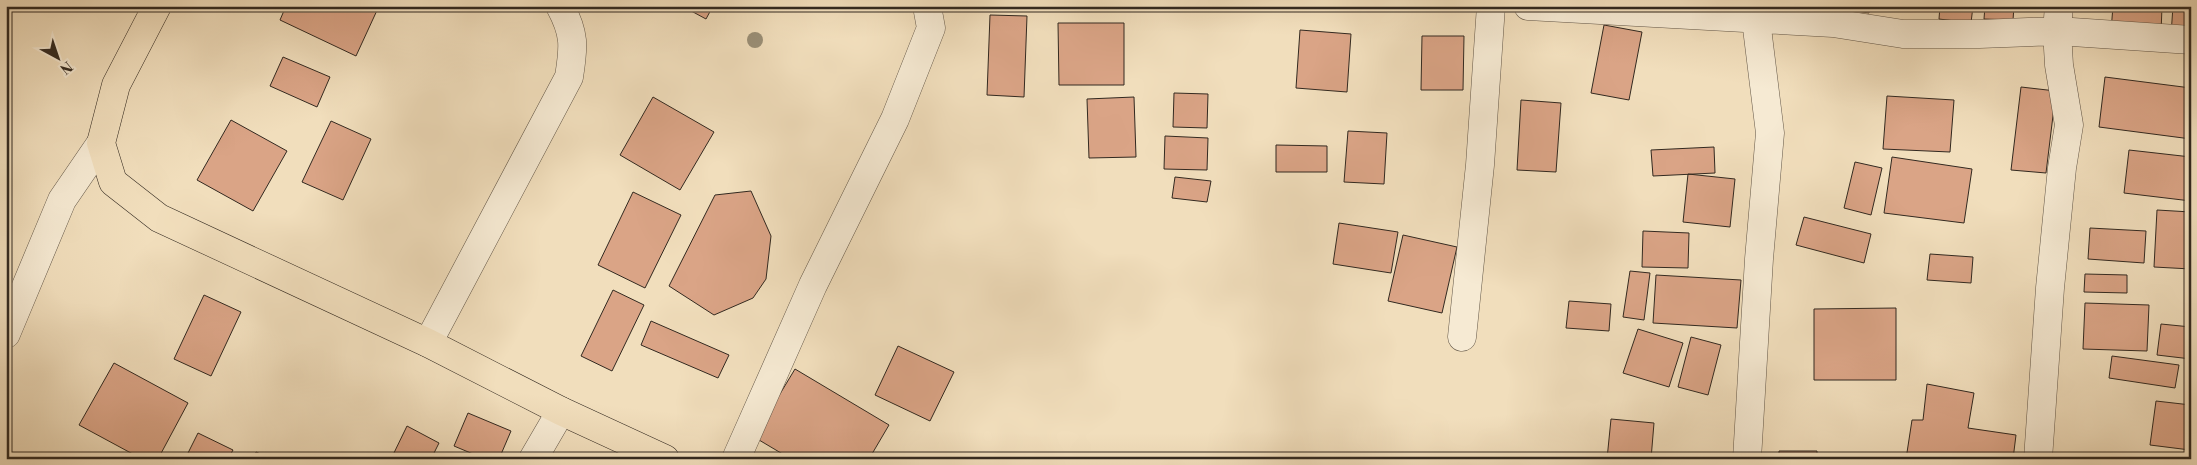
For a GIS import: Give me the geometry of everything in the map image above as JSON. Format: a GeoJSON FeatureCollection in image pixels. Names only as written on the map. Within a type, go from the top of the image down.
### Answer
{"type":"FeatureCollection","features":[{"type":"Feature","properties":{"kind":"main road"},"geometry":{"type":"LineString","coordinates":[[157,6],[116,85],[101,143],[113,182],[159,218],[428,343],[561,411],[665,459]]}},
{"type":"Feature","properties":{"kind":"street"},"geometry":{"type":"LineString","coordinates":[[428,343],[569,77],[574,48],[569,23],[560,6]]}},
{"type":"Feature","properties":{"kind":"street"},"geometry":{"type":"LineString","coordinates":[[736,459],[813,285],[895,119],[931,28],[927,6]]}},
{"type":"Feature","properties":{"kind":"street"},"geometry":{"type":"LineString","coordinates":[[1462,337],[1480,165],[1490,6]]}},
{"type":"Feature","properties":{"kind":"street"},"geometry":{"type":"LineString","coordinates":[[1528,6],[1757,13],[1903,34],[1979,34],[2058,18],[2191,40]]}},
{"type":"Feature","properties":{"kind":"street"},"geometry":{"type":"LineString","coordinates":[[1748,459],[1759,259],[1770,134],[1757,13]]}},
{"type":"Feature","properties":{"kind":"street"},"geometry":{"type":"LineString","coordinates":[[2038,459],[2050,288],[2068,125],[2059,65],[2058,18]]}},
{"type":"Feature","properties":{"kind":"street"},"geometry":{"type":"LineString","coordinates":[[6,334],[62,200],[101,143]]}},
{"type":"Feature","properties":{"kind":"street"},"geometry":{"type":"LineString","coordinates":[[534,459],[561,411]]}},
{"type":"Feature","properties":{"kind":"building"},"geometry":{"type":"Polygon","coordinates":[[[286,6],[379,6],[356,56],[280,20],[286,6]]]}},
{"type":"Feature","properties":{"kind":"building"},"geometry":{"type":"Polygon","coordinates":[[[682,6],[713,6],[706,19],[682,6]]]}},
{"type":"Feature","properties":{"kind":"building"},"geometry":{"type":"Polygon","coordinates":[[[1822,6],[1870,6],[1869,13],[1822,6]]]}},
{"type":"Feature","properties":{"kind":"building"},"geometry":{"type":"Polygon","coordinates":[[[1940,6],[1973,6],[1971,23],[1939,19],[1940,6]]]}},
{"type":"Feature","properties":{"kind":"building"},"geometry":{"type":"Polygon","coordinates":[[[1985,6],[2014,6],[2013,20],[1984,19],[1985,6]]]}},
{"type":"Feature","properties":{"kind":"building"},"geometry":{"type":"Polygon","coordinates":[[[2113,6],[2162,6],[2161,34],[2111,31],[2113,6]]]}},
{"type":"Feature","properties":{"kind":"building"},"geometry":{"type":"Polygon","coordinates":[[[2173,6],[2191,6],[2191,37],[2171,35],[2173,6]]]}},
{"type":"Feature","properties":{"kind":"building"},"geometry":{"type":"Polygon","coordinates":[[[990,15],[1027,16],[1024,97],[987,95],[990,15]]]}},
{"type":"Feature","properties":{"kind":"building"},"geometry":{"type":"Polygon","coordinates":[[[1058,23],[1124,23],[1124,85],[1059,85],[1058,23]]]}},
{"type":"Feature","properties":{"kind":"building"},"geometry":{"type":"Polygon","coordinates":[[[1604,25],[1642,32],[1629,100],[1591,93],[1604,25]]]}},
{"type":"Feature","properties":{"kind":"building"},"geometry":{"type":"Polygon","coordinates":[[[1300,30],[1351,34],[1347,92],[1296,88],[1300,30]]]}},
{"type":"Feature","properties":{"kind":"building"},"geometry":{"type":"Polygon","coordinates":[[[1422,36],[1464,36],[1463,90],[1421,90],[1422,36]]]}},
{"type":"Feature","properties":{"kind":"building"},"geometry":{"type":"Polygon","coordinates":[[[283,57],[330,77],[317,107],[270,86],[283,57]]]}},
{"type":"Feature","properties":{"kind":"building"},"geometry":{"type":"Polygon","coordinates":[[[2105,77],[2191,88],[2191,139],[2099,127],[2105,77]]]}},
{"type":"Feature","properties":{"kind":"building"},"geometry":{"type":"Polygon","coordinates":[[[2021,87],[2056,91],[2046,173],[2011,170],[2021,87]]]}},
{"type":"Feature","properties":{"kind":"building"},"geometry":{"type":"Polygon","coordinates":[[[1174,93],[1208,94],[1207,128],[1173,127],[1174,93]]]}},
{"type":"Feature","properties":{"kind":"building"},"geometry":{"type":"Polygon","coordinates":[[[1887,96],[1954,100],[1950,152],[1883,149],[1887,96]]]}},
{"type":"Feature","properties":{"kind":"building"},"geometry":{"type":"Polygon","coordinates":[[[653,97],[714,132],[680,190],[620,155],[653,97]]]}},
{"type":"Feature","properties":{"kind":"building"},"geometry":{"type":"Polygon","coordinates":[[[1134,97],[1136,157],[1089,158],[1087,99],[1134,97]]]}},
{"type":"Feature","properties":{"kind":"building"},"geometry":{"type":"Polygon","coordinates":[[[1521,100],[1561,103],[1556,172],[1517,170],[1521,100]]]}},
{"type":"Feature","properties":{"kind":"building"},"geometry":{"type":"Polygon","coordinates":[[[231,120],[287,151],[253,211],[197,180],[231,120]]]}},
{"type":"Feature","properties":{"kind":"building"},"geometry":{"type":"Polygon","coordinates":[[[331,121],[371,139],[343,200],[302,182],[331,121]]]}},
{"type":"Feature","properties":{"kind":"building"},"geometry":{"type":"Polygon","coordinates":[[[1348,131],[1387,133],[1384,184],[1344,182],[1348,131]]]}},
{"type":"Feature","properties":{"kind":"building"},"geometry":{"type":"Polygon","coordinates":[[[1165,136],[1208,138],[1207,170],[1164,169],[1165,136]]]}},
{"type":"Feature","properties":{"kind":"building"},"geometry":{"type":"Polygon","coordinates":[[[1276,145],[1327,146],[1327,172],[1276,172],[1276,145]]]}},
{"type":"Feature","properties":{"kind":"building"},"geometry":{"type":"Polygon","coordinates":[[[1714,147],[1715,173],[1653,176],[1651,150],[1714,147]]]}},
{"type":"Feature","properties":{"kind":"building"},"geometry":{"type":"Polygon","coordinates":[[[2129,150],[2191,157],[2191,201],[2124,193],[2129,150]]]}},
{"type":"Feature","properties":{"kind":"building"},"geometry":{"type":"Polygon","coordinates":[[[1892,157],[1972,169],[1964,223],[1884,213],[1892,157]]]}},
{"type":"Feature","properties":{"kind":"building"},"geometry":{"type":"Polygon","coordinates":[[[1855,162],[1882,168],[1871,215],[1844,208],[1855,162]]]}},
{"type":"Feature","properties":{"kind":"building"},"geometry":{"type":"Polygon","coordinates":[[[1688,174],[1735,179],[1730,227],[1683,222],[1688,174]]]}},
{"type":"Feature","properties":{"kind":"building"},"geometry":{"type":"Polygon","coordinates":[[[1175,177],[1211,181],[1207,202],[1172,198],[1175,177]]]}},
{"type":"Feature","properties":{"kind":"building"},"geometry":{"type":"Polygon","coordinates":[[[751,191],[771,236],[766,279],[753,298],[714,315],[669,286],[715,195],[751,191]]]}},
{"type":"Feature","properties":{"kind":"building"},"geometry":{"type":"Polygon","coordinates":[[[633,192],[681,215],[645,288],[598,265],[633,192]]]}},
{"type":"Feature","properties":{"kind":"building"},"geometry":{"type":"Polygon","coordinates":[[[2157,210],[2191,212],[2191,269],[2154,267],[2157,210]]]}},
{"type":"Feature","properties":{"kind":"building"},"geometry":{"type":"Polygon","coordinates":[[[1804,217],[1871,234],[1864,263],[1796,245],[1804,217]]]}},
{"type":"Feature","properties":{"kind":"building"},"geometry":{"type":"Polygon","coordinates":[[[1339,223],[1398,232],[1391,273],[1333,264],[1339,223]]]}},
{"type":"Feature","properties":{"kind":"building"},"geometry":{"type":"Polygon","coordinates":[[[2090,228],[2146,231],[2144,263],[2088,259],[2090,228]]]}},
{"type":"Feature","properties":{"kind":"building"},"geometry":{"type":"Polygon","coordinates":[[[1643,231],[1689,233],[1688,268],[1642,267],[1643,231]]]}},
{"type":"Feature","properties":{"kind":"building"},"geometry":{"type":"Polygon","coordinates":[[[1403,235],[1457,247],[1442,313],[1388,301],[1403,235]]]}},
{"type":"Feature","properties":{"kind":"building"},"geometry":{"type":"Polygon","coordinates":[[[1930,254],[1973,257],[1971,283],[1927,280],[1930,254]]]}},
{"type":"Feature","properties":{"kind":"building"},"geometry":{"type":"Polygon","coordinates":[[[1630,271],[1650,273],[1644,320],[1623,317],[1630,271]]]}},
{"type":"Feature","properties":{"kind":"building"},"geometry":{"type":"Polygon","coordinates":[[[2085,274],[2127,275],[2127,293],[2084,292],[2085,274]]]}},
{"type":"Feature","properties":{"kind":"building"},"geometry":{"type":"Polygon","coordinates":[[[1656,275],[1741,280],[1737,328],[1653,323],[1656,275]]]}},
{"type":"Feature","properties":{"kind":"building"},"geometry":{"type":"Polygon","coordinates":[[[613,290],[644,305],[612,371],[581,356],[613,290]]]}},
{"type":"Feature","properties":{"kind":"building"},"geometry":{"type":"Polygon","coordinates":[[[204,295],[241,312],[211,376],[174,359],[204,295]]]}},
{"type":"Feature","properties":{"kind":"building"},"geometry":{"type":"Polygon","coordinates":[[[1569,301],[1611,304],[1609,331],[1566,328],[1569,301]]]}},
{"type":"Feature","properties":{"kind":"building"},"geometry":{"type":"Polygon","coordinates":[[[2085,303],[2149,305],[2147,351],[2083,349],[2085,303]]]}},
{"type":"Feature","properties":{"kind":"building"},"geometry":{"type":"Polygon","coordinates":[[[1896,308],[1896,380],[1814,380],[1814,309],[1896,308]]]}},
{"type":"Feature","properties":{"kind":"building"},"geometry":{"type":"Polygon","coordinates":[[[651,321],[729,355],[718,378],[641,345],[651,321]]]}},
{"type":"Feature","properties":{"kind":"building"},"geometry":{"type":"Polygon","coordinates":[[[2161,324],[2191,327],[2191,359],[2157,355],[2161,324]]]}},
{"type":"Feature","properties":{"kind":"building"},"geometry":{"type":"Polygon","coordinates":[[[1638,329],[1683,343],[1669,387],[1623,373],[1638,329]]]}},
{"type":"Feature","properties":{"kind":"building"},"geometry":{"type":"Polygon","coordinates":[[[1691,337],[1721,345],[1708,395],[1678,387],[1691,337]]]}},
{"type":"Feature","properties":{"kind":"building"},"geometry":{"type":"Polygon","coordinates":[[[898,346],[954,372],[930,421],[875,395],[898,346]]]}},
{"type":"Feature","properties":{"kind":"building"},"geometry":{"type":"Polygon","coordinates":[[[2112,356],[2179,365],[2175,388],[2109,378],[2112,356]]]}},
{"type":"Feature","properties":{"kind":"building"},"geometry":{"type":"Polygon","coordinates":[[[114,363],[188,403],[158,459],[142,459],[79,425],[114,363]]]}},
{"type":"Feature","properties":{"kind":"building"},"geometry":{"type":"Polygon","coordinates":[[[795,369],[889,425],[869,459],[791,459],[754,437],[795,369]]]}},
{"type":"Feature","properties":{"kind":"building"},"geometry":{"type":"Polygon","coordinates":[[[1927,384],[1974,393],[1968,428],[2016,435],[2013,459],[1906,459],[1912,420],[1923,420],[1927,384]]]}},
{"type":"Feature","properties":{"kind":"building"},"geometry":{"type":"Polygon","coordinates":[[[2156,401],[2191,405],[2190,450],[2150,445],[2156,401]]]}},
{"type":"Feature","properties":{"kind":"building"},"geometry":{"type":"Polygon","coordinates":[[[468,413],[511,431],[499,459],[485,459],[454,446],[468,413]]]}},
{"type":"Feature","properties":{"kind":"building"},"geometry":{"type":"Polygon","coordinates":[[[1611,419],[1654,423],[1651,459],[1607,459],[1611,419]]]}},
{"type":"Feature","properties":{"kind":"building"},"geometry":{"type":"Polygon","coordinates":[[[407,426],[439,443],[431,459],[391,459],[407,426]]]}},
{"type":"Feature","properties":{"kind":"building"},"geometry":{"type":"Polygon","coordinates":[[[198,433],[233,450],[228,459],[185,459],[198,433]]]}},
{"type":"Feature","properties":{"kind":"building"},"geometry":{"type":"Polygon","coordinates":[[[1779,451],[1817,451],[1817,459],[1779,459],[1779,451]]]}},
{"type":"Feature","properties":{"kind":"building"},"geometry":{"type":"Polygon","coordinates":[[[256,452],[272,459],[253,459],[256,452]]]}}]}
